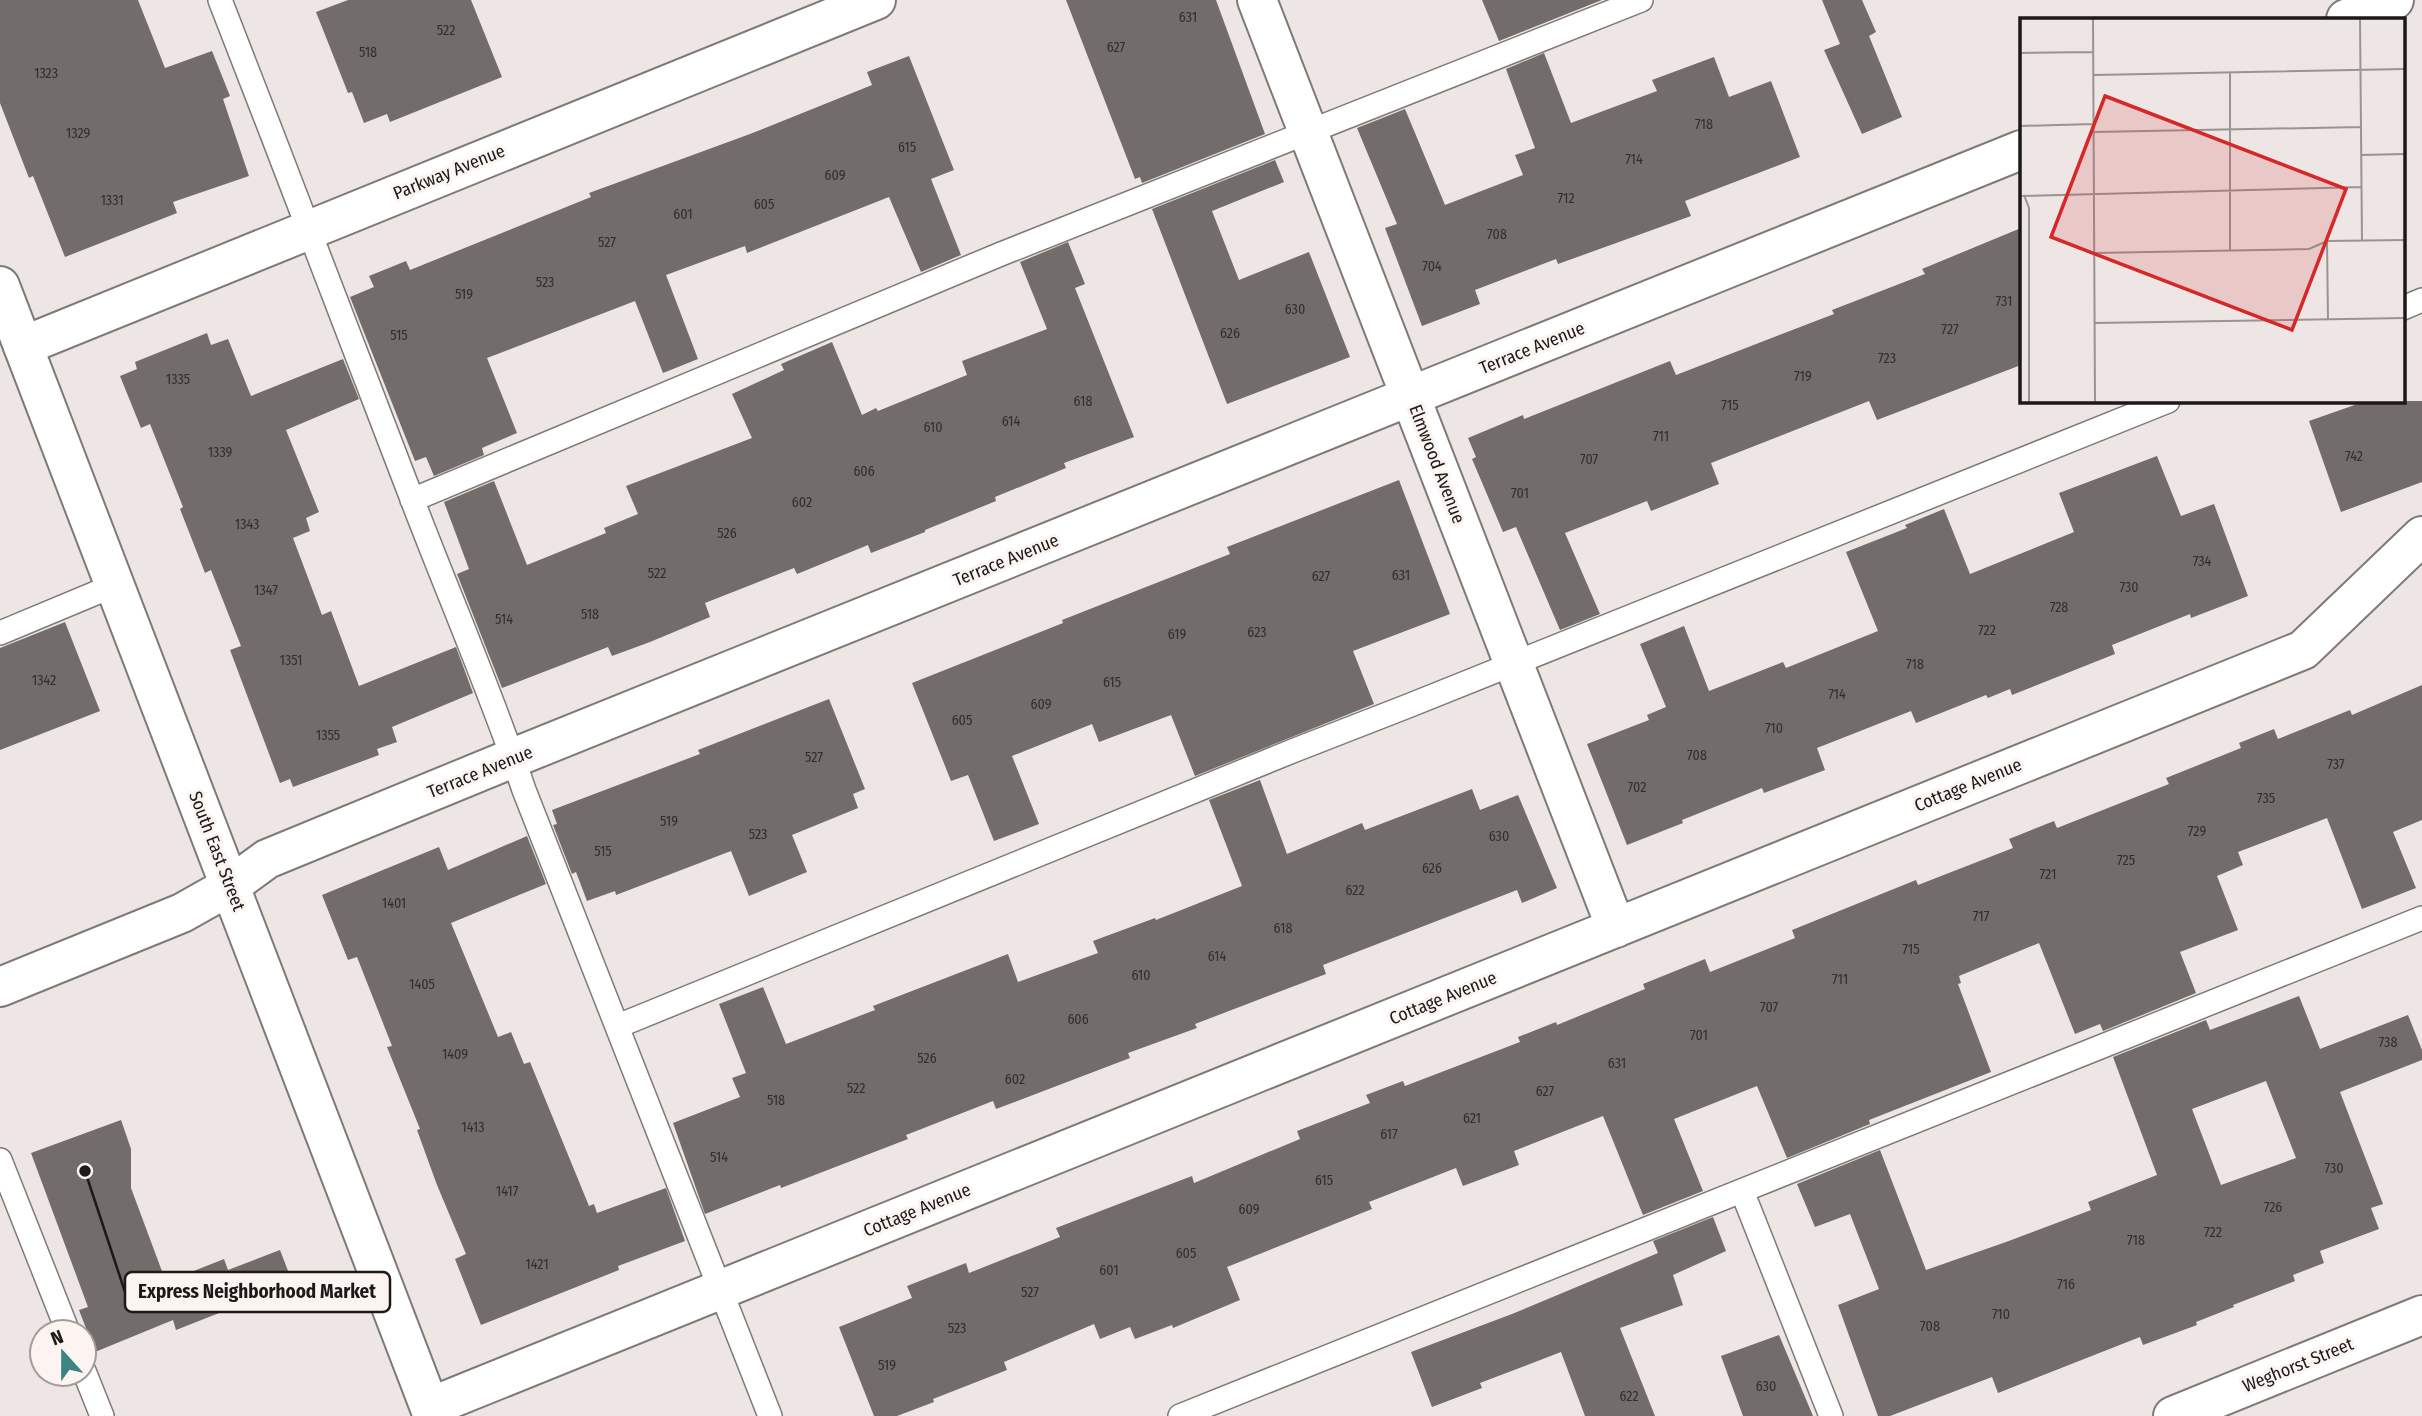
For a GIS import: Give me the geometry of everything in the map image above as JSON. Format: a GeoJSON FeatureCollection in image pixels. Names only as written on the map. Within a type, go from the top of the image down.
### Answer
{"type":"FeatureCollection","features":[{"type":"Feature","properties":{"kind":"street","name":"Parkway Avenue"},"geometry":{"type":"LineString","coordinates":[[23,346],[876,0]]}},
{"type":"Feature","properties":{"kind":"street","name":"Elmwood Avenue"},"geometry":{"type":"LineString","coordinates":[[1257,0],[1616,928]]}},
{"type":"Feature","properties":{"kind":"street"},"geometry":{"type":"LineString","coordinates":[[2349,18],[2394,0]]}},
{"type":"Feature","properties":{"kind":"street","name":"Terrace Avenue"},"geometry":{"type":"LineString","coordinates":[[0,986],[182,913],[230,886],[267,859],[2020,150]]}},
{"type":"Feature","properties":{"kind":"street","name":"South East Street"},"geometry":{"type":"LineString","coordinates":[[0,286],[431,1412]]}},
{"type":"Feature","properties":{"kind":"street","name":"Cottage Avenue"},"geometry":{"type":"LineString","coordinates":[[431,1412],[720,1290],[2304,650],[2422,536]]}},
{"type":"Feature","properties":{"kind":"street","name":"Weghorst Street"},"geometry":{"type":"LineString","coordinates":[[2173,1416],[2422,1315]]}},
{"type":"Feature","properties":{"kind":"lane"},"geometry":{"type":"LineString","coordinates":[[220,0],[770,1416]]}},
{"type":"Feature","properties":{"kind":"lane"},"geometry":{"type":"LineString","coordinates":[[412,500],[976,265],[1642,0]]}},
{"type":"Feature","properties":{"kind":"lane"},"geometry":{"type":"LineString","coordinates":[[2404,307],[2422,300]]}},
{"type":"Feature","properties":{"kind":"lane"},"geometry":{"type":"LineString","coordinates":[[618,1026],[1282,755],[2166,402]]}},
{"type":"Feature","properties":{"kind":"lane"},"geometry":{"type":"LineString","coordinates":[[0,633],[115,585]]}},
{"type":"Feature","properties":{"kind":"lane"},"geometry":{"type":"LineString","coordinates":[[1180,1416],[2422,918]]}},
{"type":"Feature","properties":{"kind":"lane"},"geometry":{"type":"LineString","coordinates":[[0,1160],[62,1318]]}},
{"type":"Feature","properties":{"kind":"lane"},"geometry":{"type":"LineString","coordinates":[[1742,1191],[1831,1416]]}},
{"type":"Feature","properties":{"kind":"lane"},"geometry":{"type":"LineString","coordinates":[[91,1388],[102,1416]]}},
{"type":"Feature","properties":{"kind":"building"},"geometry":{"type":"Polygon","coordinates":[[[0,0],[138,0],[165,68],[212,51],[230,96],[223,99],[249,176],[173,202],[177,213],[65,257],[33,176],[29,178],[0,103],[0,0]]]}},
{"type":"Feature","properties":{"kind":"building"},"geometry":{"type":"Polygon","coordinates":[[[348,0],[471,0],[502,77],[390,122],[387,114],[364,123],[352,92],[348,93],[316,12],[348,0]]]}},
{"type":"Feature","properties":{"kind":"building"},"geometry":{"type":"Polygon","coordinates":[[[1066,0],[1216,0],[1265,134],[1142,183],[1140,177],[1135,179],[1066,0]]]}},
{"type":"Feature","properties":{"kind":"building"},"geometry":{"type":"Polygon","coordinates":[[[1482,0],[1602,0],[1499,41],[1482,0]]]}},
{"type":"Feature","properties":{"kind":"building"},"geometry":{"type":"Polygon","coordinates":[[[1822,0],[1862,0],[1876,32],[1869,36],[1902,117],[1862,134],[1824,50],[1840,44],[1822,0]]]}},
{"type":"Feature","properties":{"kind":"building"},"geometry":{"type":"Polygon","coordinates":[[[1544,53],[1571,123],[1657,91],[1652,80],[1714,57],[1729,97],[1771,81],[1800,157],[1685,201],[1691,216],[1558,264],[1556,259],[1475,290],[1480,304],[1422,326],[1385,228],[1397,224],[1357,128],[1405,109],[1445,205],[1523,175],[1515,155],[1535,148],[1506,69],[1544,53]]]}},
{"type":"Feature","properties":{"kind":"building"},"geometry":{"type":"Polygon","coordinates":[[[909,56],[954,170],[931,179],[961,255],[921,272],[889,197],[747,253],[745,246],[666,275],[698,359],[663,373],[635,301],[487,358],[517,433],[482,448],[484,455],[434,476],[426,457],[415,461],[350,297],[374,287],[369,276],[406,261],[410,270],[591,197],[589,193],[750,134],[872,85],[867,72],[909,56]]]}},
{"type":"Feature","properties":{"kind":"building"},"geometry":{"type":"Polygon","coordinates":[[[1275,160],[1284,182],[1212,211],[1239,280],[1309,252],[1350,357],[1227,404],[1152,209],[1275,160]]]}},
{"type":"Feature","properties":{"kind":"building"},"geometry":{"type":"Polygon","coordinates":[[[2020,228],[2020,365],[1877,420],[1869,401],[1711,463],[1719,484],[1651,511],[1647,501],[1565,533],[1600,614],[1560,630],[1516,527],[1503,532],[1472,459],[1476,457],[1468,438],[1523,415],[1524,419],[1670,361],[1676,375],[1834,314],[1832,310],[1925,274],[1922,269],[2020,228]]]}},
{"type":"Feature","properties":{"kind":"building"},"geometry":{"type":"Polygon","coordinates":[[[1068,242],[1085,284],[1075,288],[1134,437],[1064,463],[1066,468],[995,497],[996,501],[871,553],[868,545],[797,574],[794,568],[705,603],[710,617],[650,642],[612,656],[608,647],[502,688],[457,574],[469,569],[444,502],[494,481],[527,565],[606,533],[604,528],[638,514],[626,486],[752,438],[732,394],[784,370],[781,364],[832,342],[862,415],[967,375],[962,361],[1047,329],[1020,262],[1068,242]]]}},
{"type":"Feature","properties":{"kind":"building"},"geometry":{"type":"Polygon","coordinates":[[[207,333],[211,345],[228,339],[251,396],[343,359],[359,399],[286,430],[319,512],[306,518],[310,531],[293,538],[322,615],[331,611],[359,686],[456,647],[473,693],[392,727],[397,742],[377,749],[379,755],[293,787],[290,779],[280,783],[230,650],[241,646],[211,570],[205,573],[180,509],[183,507],[150,424],[141,428],[120,376],[137,369],[135,362],[207,333]]]}},
{"type":"Feature","properties":{"kind":"building"},"geometry":{"type":"Polygon","coordinates":[[[2422,401],[2422,482],[2341,512],[2309,421],[2363,402],[2422,401]]]}},
{"type":"Feature","properties":{"kind":"building"},"geometry":{"type":"Polygon","coordinates":[[[2157,456],[2181,516],[2214,504],[2248,596],[2191,618],[2190,614],[2112,645],[2115,654],[2012,695],[2010,689],[1988,698],[1986,695],[1916,723],[1911,711],[1817,748],[1825,770],[1764,793],[1762,788],[1627,845],[1587,744],[1649,720],[1647,715],[1666,707],[1640,644],[1684,626],[1709,691],[1783,662],[1786,668],[1878,631],[1846,552],[1907,528],[1905,525],[1944,509],[1970,574],[2074,532],[2059,493],[2157,456]]]}},
{"type":"Feature","properties":{"kind":"building"},"geometry":{"type":"Polygon","coordinates":[[[1399,480],[1450,614],[1353,651],[1374,704],[1195,776],[1171,715],[1099,742],[1092,724],[1012,756],[1039,824],[994,841],[968,775],[951,781],[912,683],[1230,554],[1227,547],[1399,480]]]}},
{"type":"Feature","properties":{"kind":"building"},"geometry":{"type":"Polygon","coordinates":[[[65,622],[100,711],[0,750],[0,648],[65,622]]]}},
{"type":"Feature","properties":{"kind":"building"},"geometry":{"type":"Polygon","coordinates":[[[2422,685],[2422,820],[2393,832],[2416,888],[2362,909],[2327,818],[2238,852],[2243,865],[2217,876],[2238,930],[2180,952],[2196,993],[2103,1031],[2100,1024],[2075,1034],[2039,943],[1959,976],[1961,983],[1958,984],[1991,1072],[1869,1120],[1870,1124],[1787,1158],[1757,1086],[1674,1119],[1703,1191],[1643,1215],[1603,1116],[1514,1151],[1519,1165],[1463,1186],[1456,1168],[1369,1202],[1372,1209],[1227,1267],[1240,1300],[1173,1328],[1172,1325],[1135,1339],[1130,1327],[1100,1339],[1094,1324],[1004,1362],[1007,1370],[933,1399],[934,1402],[897,1416],[874,1416],[839,1327],[912,1298],[907,1286],[966,1263],[969,1273],[1060,1237],[1056,1228],[1192,1176],[1194,1183],[1300,1139],[1297,1131],[1370,1103],[1366,1095],[1403,1081],[1405,1086],[1520,1042],[1518,1037],[1556,1022],[1557,1025],[1645,989],[1643,984],[1705,959],[1710,972],[1795,938],[1792,930],[1916,880],[1918,885],[2013,848],[2009,839],[2054,821],[2057,828],[2169,784],[2166,778],[2241,748],[2239,743],[2274,729],[2278,739],[2350,710],[2352,715],[2422,685]]]}},
{"type":"Feature","properties":{"kind":"building"},"geometry":{"type":"Polygon","coordinates":[[[829,699],[865,789],[853,794],[858,808],[792,835],[807,872],[749,896],[731,851],[616,895],[615,891],[587,901],[576,872],[572,874],[553,825],[557,824],[552,810],[700,754],[698,750],[829,699]]]}},
{"type":"Feature","properties":{"kind":"building"},"geometry":{"type":"Polygon","coordinates":[[[1260,780],[1287,854],[1362,823],[1365,830],[1472,789],[1480,810],[1518,795],[1557,888],[1522,903],[1517,890],[1323,965],[1326,974],[1195,1024],[1197,1028],[1128,1053],[1130,1058],[996,1109],[993,1101],[906,1135],[908,1139],[705,1214],[673,1123],[740,1097],[732,1078],[746,1073],[719,1004],[763,987],[786,1044],[875,1010],[873,1006],[1008,954],[1018,982],[1098,953],[1093,941],[1155,918],[1156,920],[1242,886],[1209,800],[1260,780]]]}},
{"type":"Feature","properties":{"kind":"building"},"geometry":{"type":"Polygon","coordinates":[[[527,836],[546,884],[451,923],[498,1037],[511,1032],[524,1064],[530,1062],[589,1206],[594,1204],[597,1213],[666,1188],[685,1241],[618,1266],[619,1270],[481,1325],[455,1259],[466,1254],[437,1185],[417,1130],[420,1129],[387,1047],[392,1046],[357,957],[348,960],[322,895],[439,847],[448,870],[527,836]]]}},
{"type":"Feature","properties":{"kind":"building"},"geometry":{"type":"Polygon","coordinates":[[[2299,996],[2320,1049],[2408,1015],[2422,1050],[2422,1060],[2340,1092],[2383,1204],[2371,1208],[2379,1229],[2320,1251],[2324,1263],[2293,1275],[2295,1281],[2233,1305],[2234,1307],[2196,1322],[2197,1325],[2143,1345],[2140,1337],[1998,1393],[1992,1377],[1890,1416],[1878,1416],[1838,1305],[1879,1289],[1850,1214],[1815,1227],[1797,1184],[1880,1150],[1926,1270],[2006,1242],[2091,1210],[2088,1202],[2157,1175],[2113,1057],[2206,1020],[2210,1030],[2299,996]],[[2266,1081],[2192,1109],[2221,1185],[2296,1158],[2266,1081]]]}},
{"type":"Feature","properties":{"kind":"building"},"geometry":{"type":"Polygon","coordinates":[[[121,1120],[131,1149],[131,1188],[166,1282],[224,1259],[228,1270],[280,1250],[293,1284],[176,1330],[173,1320],[98,1351],[98,1318],[82,1318],[79,1310],[88,1307],[31,1153],[121,1120]]]}},
{"type":"Feature","properties":{"kind":"building"},"geometry":{"type":"Polygon","coordinates":[[[1713,1217],[1726,1251],[1673,1275],[1683,1305],[1620,1328],[1655,1416],[1585,1416],[1561,1352],[1480,1383],[1482,1388],[1432,1407],[1411,1352],[1512,1314],[1658,1253],[1653,1241],[1713,1217]]]}},
{"type":"Feature","properties":{"kind":"building"},"geometry":{"type":"Polygon","coordinates":[[[1779,1335],[1813,1416],[1743,1416],[1721,1356],[1779,1335]]]}},
{"type":"Feature","properties":{"kind":"place","name":"Express Neighborhood Market"},"geometry":{"type":"Point","coordinates":[85,1171]}}]}
